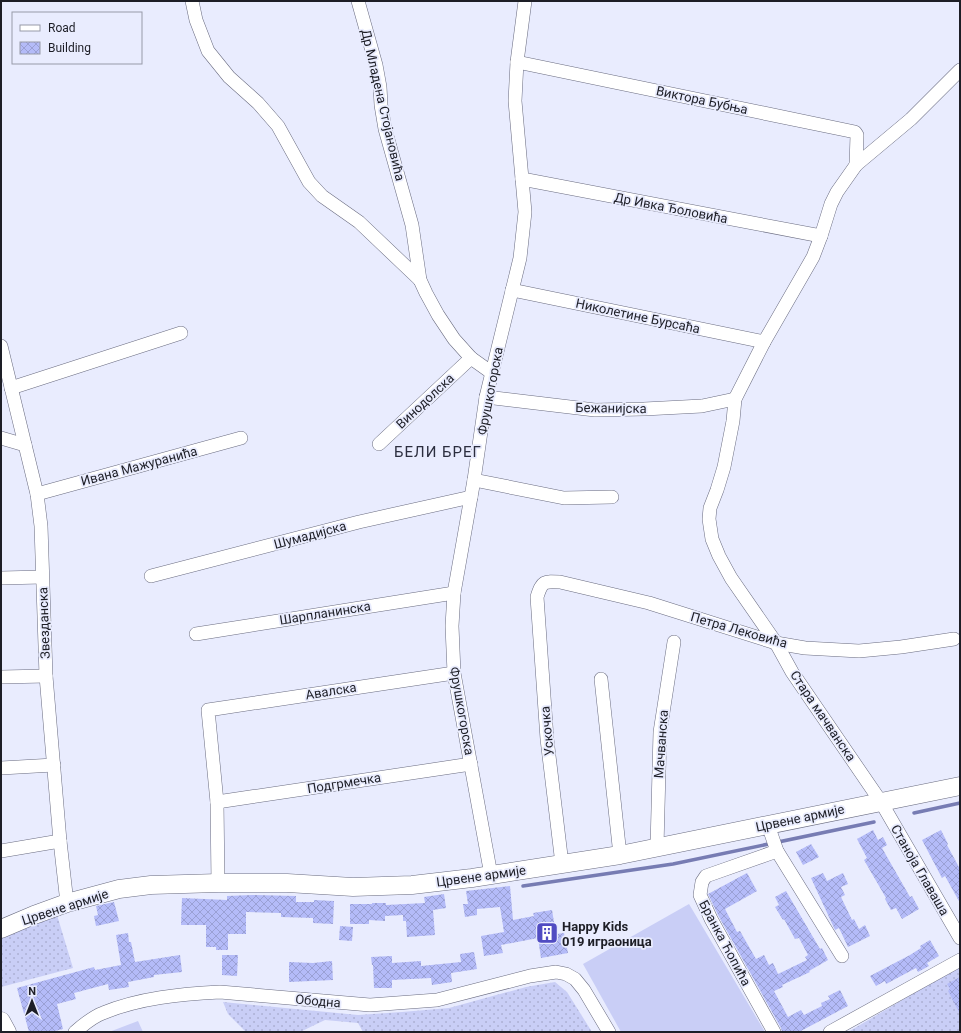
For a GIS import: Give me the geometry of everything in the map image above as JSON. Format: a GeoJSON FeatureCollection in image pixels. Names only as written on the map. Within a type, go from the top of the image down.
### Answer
{"type":"FeatureCollection","features":[{"type":"Feature","properties":{"kind":"main road","name":"Црвене армије"},"geometry":{"type":"LineString","coordinates":[[1,929],[67,903],[101,893],[138,886],[218,883],[287,883],[353,886],[412,885],[491,875],[620,855],[960,786]]}},
{"type":"Feature","properties":{"kind":"main road"},"geometry":{"type":"LineString","coordinates":[[1,1021],[7,1032]]}},
{"type":"Feature","properties":{"kind":"street"},"geometry":{"type":"LineString","coordinates":[[192,1],[196,20],[208,51],[229,77],[258,103],[278,126],[309,182],[322,196],[360,222],[420,280]]}},
{"type":"Feature","properties":{"kind":"street","name":"Др Младена Стојановића"},"geometry":{"type":"LineString","coordinates":[[358,1],[376,65],[385,129],[412,225],[420,280],[438,315],[454,338],[471,358],[492,373]]}},
{"type":"Feature","properties":{"kind":"street","name":"Фрушкогорска"},"geometry":{"type":"LineString","coordinates":[[491,875],[454,673],[452,646],[454,593],[474,480],[486,397],[520,258],[523,235],[525,212],[515,101],[516,62],[525,1]]}},
{"type":"Feature","properties":{"kind":"street","name":"Виктора Бубња"},"geometry":{"type":"LineString","coordinates":[[516,62],[854,132],[857,135],[856,165]]}},
{"type":"Feature","properties":{"kind":"street"},"geometry":{"type":"LineString","coordinates":[[735,400],[764,342],[814,257],[831,204],[837,192],[856,165],[911,119],[960,70]]}},
{"type":"Feature","properties":{"kind":"street","name":"Др Ивка Ђоловића"},"geometry":{"type":"LineString","coordinates":[[522,179],[821,236]]}},
{"type":"Feature","properties":{"kind":"street","name":"Николетине Бурсаћа"},"geometry":{"type":"LineString","coordinates":[[512,290],[764,342]]}},
{"type":"Feature","properties":{"kind":"street"},"geometry":{"type":"LineString","coordinates":[[11,388],[181,333]]}},
{"type":"Feature","properties":{"kind":"street","name":"Звезданска"},"geometry":{"type":"LineString","coordinates":[[1,346],[37,494],[41,526],[46,676],[60,842],[67,903]]}},
{"type":"Feature","properties":{"kind":"street","name":"Винодолска"},"geometry":{"type":"LineString","coordinates":[[379,444],[471,358]]}},
{"type":"Feature","properties":{"kind":"street","name":"Бежанијска"},"geometry":{"type":"LineString","coordinates":[[486,397],[594,410],[702,406],[735,400]]}},
{"type":"Feature","properties":{"kind":"street","name":"Стара мачванска"},"geometry":{"type":"LineString","coordinates":[[735,400],[733,421],[724,467],[718,490],[710,508],[709,519],[712,539],[719,556],[739,590],[776,643],[792,672],[881,802]]}},
{"type":"Feature","properties":{"kind":"street"},"geometry":{"type":"LineString","coordinates":[[1,438],[25,445]]}},
{"type":"Feature","properties":{"kind":"street","name":"Ивана Мажуранића"},"geometry":{"type":"LineString","coordinates":[[37,494],[241,438]]}},
{"type":"Feature","properties":{"kind":"street"},"geometry":{"type":"LineString","coordinates":[[474,480],[564,498],[612,497]]}},
{"type":"Feature","properties":{"kind":"street","name":"Шумадијска"},"geometry":{"type":"LineString","coordinates":[[151,576],[360,522],[471,497]]}},
{"type":"Feature","properties":{"kind":"street"},"geometry":{"type":"LineString","coordinates":[[1,578],[42,577]]}},
{"type":"Feature","properties":{"kind":"street","name":"Петра Лековића"},"geometry":{"type":"LineString","coordinates":[[537,597],[543,583],[548,581],[560,582],[649,603],[776,643],[806,648],[859,651],[902,647],[954,639]]}},
{"type":"Feature","properties":{"kind":"street","name":"Шарпланинска"},"geometry":{"type":"LineString","coordinates":[[196,634],[454,593]]}},
{"type":"Feature","properties":{"kind":"street","name":"Ускочка"},"geometry":{"type":"LineString","coordinates":[[537,597],[547,739],[562,864]]}},
{"type":"Feature","properties":{"kind":"street","name":"Мачванска"},"geometry":{"type":"LineString","coordinates":[[657,847],[660,732],[674,642]]}},
{"type":"Feature","properties":{"kind":"street"},"geometry":{"type":"LineString","coordinates":[[792,672],[797,657],[806,648]]}},
{"type":"Feature","properties":{"kind":"street","name":"Авалска"},"geometry":{"type":"LineString","coordinates":[[217,802],[208,710],[454,673]]}},
{"type":"Feature","properties":{"kind":"street"},"geometry":{"type":"LineString","coordinates":[[1,677],[46,676]]}},
{"type":"Feature","properties":{"kind":"street"},"geometry":{"type":"LineString","coordinates":[[601,679],[620,855]]}},
{"type":"Feature","properties":{"kind":"street","name":"Подгрмечка"},"geometry":{"type":"LineString","coordinates":[[217,802],[471,764]]}},
{"type":"Feature","properties":{"kind":"street"},"geometry":{"type":"LineString","coordinates":[[1,768],[54,765]]}},
{"type":"Feature","properties":{"kind":"street"},"geometry":{"type":"LineString","coordinates":[[217,802],[218,883]]}},
{"type":"Feature","properties":{"kind":"street","name":"Станоја Главаша"},"geometry":{"type":"LineString","coordinates":[[881,802],[960,938]]}},
{"type":"Feature","properties":{"kind":"street"},"geometry":{"type":"LineString","coordinates":[[768,825],[777,851],[842,956]]}},
{"type":"Feature","properties":{"kind":"street"},"geometry":{"type":"LineString","coordinates":[[1,851],[60,842]]}},
{"type":"Feature","properties":{"kind":"street","name":"Бранка Ћопића"},"geometry":{"type":"LineString","coordinates":[[774,1032],[711,919],[700,895],[702,882],[706,876],[777,851]]}},
{"type":"Feature","properties":{"kind":"street"},"geometry":{"type":"LineString","coordinates":[[830,1032],[960,960]]}},
{"type":"Feature","properties":{"kind":"street","name":"Ободна"},"geometry":{"type":"LineString","coordinates":[[75,1032],[92,1018],[102,1013],[140,1002],[200,993],[220,992],[370,1005],[437,1000],[530,976],[556,972],[566,974],[575,979],[584,990],[609,1032]]}},
{"type":"Feature","properties":{"kind":"shaded area"},"geometry":{"type":"Polygon","coordinates":[[[689,904],[765,1032],[621,1032],[583,964],[689,904]]]}},
{"type":"Feature","properties":{"kind":"shaded area"},"geometry":{"type":"Polygon","coordinates":[[[57,915],[73,968],[1,987],[1,937],[57,915]]]}},
{"type":"Feature","properties":{"kind":"shaded area"},"geometry":{"type":"Polygon","coordinates":[[[960,966],[960,1032],[848,1032],[960,966]]]}},
{"type":"Feature","properties":{"kind":"shaded area"},"geometry":{"type":"Polygon","coordinates":[[[555,982],[567,992],[592,1032],[363,1032],[358,1023],[325,1020],[300,1032],[246,1032],[228,1014],[223,1002],[358,1015],[449,1008],[526,987],[555,982]]]}},
{"type":"Feature","properties":{"kind":"shaded area"},"geometry":{"type":"Polygon","coordinates":[[[138,1021],[143,1032],[109,1032],[138,1021]]]}},
{"type":"Feature","properties":{"kind":"building"},"geometry":{"type":"Polygon","coordinates":[[[873,830],[878,840],[883,837],[887,845],[882,848],[910,897],[912,896],[919,909],[902,919],[896,908],[891,910],[885,899],[886,898],[864,860],[867,858],[857,839],[873,830]]]}},
{"type":"Feature","properties":{"kind":"building"},"geometry":{"type":"Polygon","coordinates":[[[941,830],[960,869],[960,903],[945,876],[942,878],[922,840],[941,830]]]}},
{"type":"Feature","properties":{"kind":"building"},"geometry":{"type":"Polygon","coordinates":[[[811,844],[819,857],[803,865],[796,852],[811,844]]]}},
{"type":"Feature","properties":{"kind":"building"},"geometry":{"type":"Polygon","coordinates":[[[747,873],[757,891],[725,909],[737,932],[740,931],[756,959],[764,955],[769,965],[773,963],[778,974],[807,960],[805,957],[808,955],[799,938],[795,939],[784,919],[783,920],[775,907],[779,905],[775,897],[786,891],[828,960],[809,971],[810,972],[782,985],[783,987],[774,991],[788,1017],[801,1010],[804,1015],[822,1006],[821,1003],[830,999],[828,996],[840,990],[848,1006],[799,1032],[782,1032],[708,894],[747,873]]]}},
{"type":"Feature","properties":{"kind":"building"},"geometry":{"type":"Polygon","coordinates":[[[823,873],[827,881],[843,873],[848,884],[841,887],[845,895],[841,897],[852,920],[854,919],[859,929],[865,925],[870,936],[848,947],[839,928],[835,930],[811,878],[823,873]]]}},
{"type":"Feature","properties":{"kind":"building"},"geometry":{"type":"Polygon","coordinates":[[[510,886],[513,920],[534,916],[533,913],[552,910],[556,934],[564,933],[568,953],[541,958],[538,938],[501,945],[503,953],[484,956],[481,936],[504,932],[500,907],[477,909],[477,915],[465,917],[463,904],[468,904],[466,891],[510,886]]]}},
{"type":"Feature","properties":{"kind":"building"},"geometry":{"type":"Polygon","coordinates":[[[444,894],[446,908],[433,910],[435,935],[407,937],[406,921],[403,921],[403,915],[385,916],[385,921],[369,920],[369,924],[350,924],[350,904],[386,903],[386,905],[425,903],[424,897],[444,894]]]}},
{"type":"Feature","properties":{"kind":"building"},"geometry":{"type":"Polygon","coordinates":[[[227,896],[296,896],[296,902],[314,902],[314,900],[334,901],[333,924],[313,923],[313,918],[281,917],[281,913],[246,912],[246,934],[228,934],[228,950],[216,950],[216,947],[206,947],[206,925],[181,925],[182,898],[227,900],[227,896]]]}},
{"type":"Feature","properties":{"kind":"building"},"geometry":{"type":"Polygon","coordinates":[[[114,902],[119,921],[96,926],[94,916],[98,915],[96,906],[114,902]]]}},
{"type":"Feature","properties":{"kind":"building"},"geometry":{"type":"Polygon","coordinates":[[[340,926],[353,927],[352,941],[339,940],[340,926]]]}},
{"type":"Feature","properties":{"kind":"building"},"geometry":{"type":"Polygon","coordinates":[[[128,933],[135,962],[180,955],[182,972],[154,975],[154,977],[128,982],[129,987],[109,990],[108,984],[74,993],[76,999],[57,1004],[63,1029],[51,1032],[29,1032],[17,988],[94,967],[95,970],[121,965],[116,935],[128,933]]]}},
{"type":"Feature","properties":{"kind":"building"},"geometry":{"type":"Polygon","coordinates":[[[930,940],[939,956],[927,963],[929,966],[918,972],[916,968],[886,984],[885,981],[876,986],[870,976],[910,955],[930,940]]]}},
{"type":"Feature","properties":{"kind":"building"},"geometry":{"type":"Polygon","coordinates":[[[474,952],[477,969],[451,973],[452,982],[432,985],[431,978],[392,980],[392,988],[374,988],[373,965],[371,957],[392,956],[392,963],[421,961],[421,966],[461,962],[460,954],[474,952]]]}},
{"type":"Feature","properties":{"kind":"building"},"geometry":{"type":"Polygon","coordinates":[[[222,955],[238,955],[237,976],[222,975],[222,955]]]}},
{"type":"Feature","properties":{"kind":"building"},"geometry":{"type":"Polygon","coordinates":[[[332,961],[333,980],[289,982],[289,962],[313,963],[332,961]]]}},
{"type":"Feature","properties":{"kind":"building"},"geometry":{"type":"Polygon","coordinates":[[[960,977],[960,1014],[948,991],[950,989],[947,984],[960,977]]]}},
{"type":"Feature","properties":{"kind":"waterway"},"geometry":{"type":"LineString","coordinates":[[914,813],[960,803]]}},
{"type":"Feature","properties":{"kind":"waterway"},"geometry":{"type":"LineString","coordinates":[[523,886],[673,864],[874,822]]}},
{"type":"Feature","properties":{"kind":"place","name":"Happy Kids 019 играоница"},"geometry":{"type":"Point","coordinates":[547,933]}},
{"type":"Feature","properties":{"kind":"district","name":"БЕЛИ БРЕГ"},"geometry":{"type":"Point","coordinates":[438,452]}}]}
